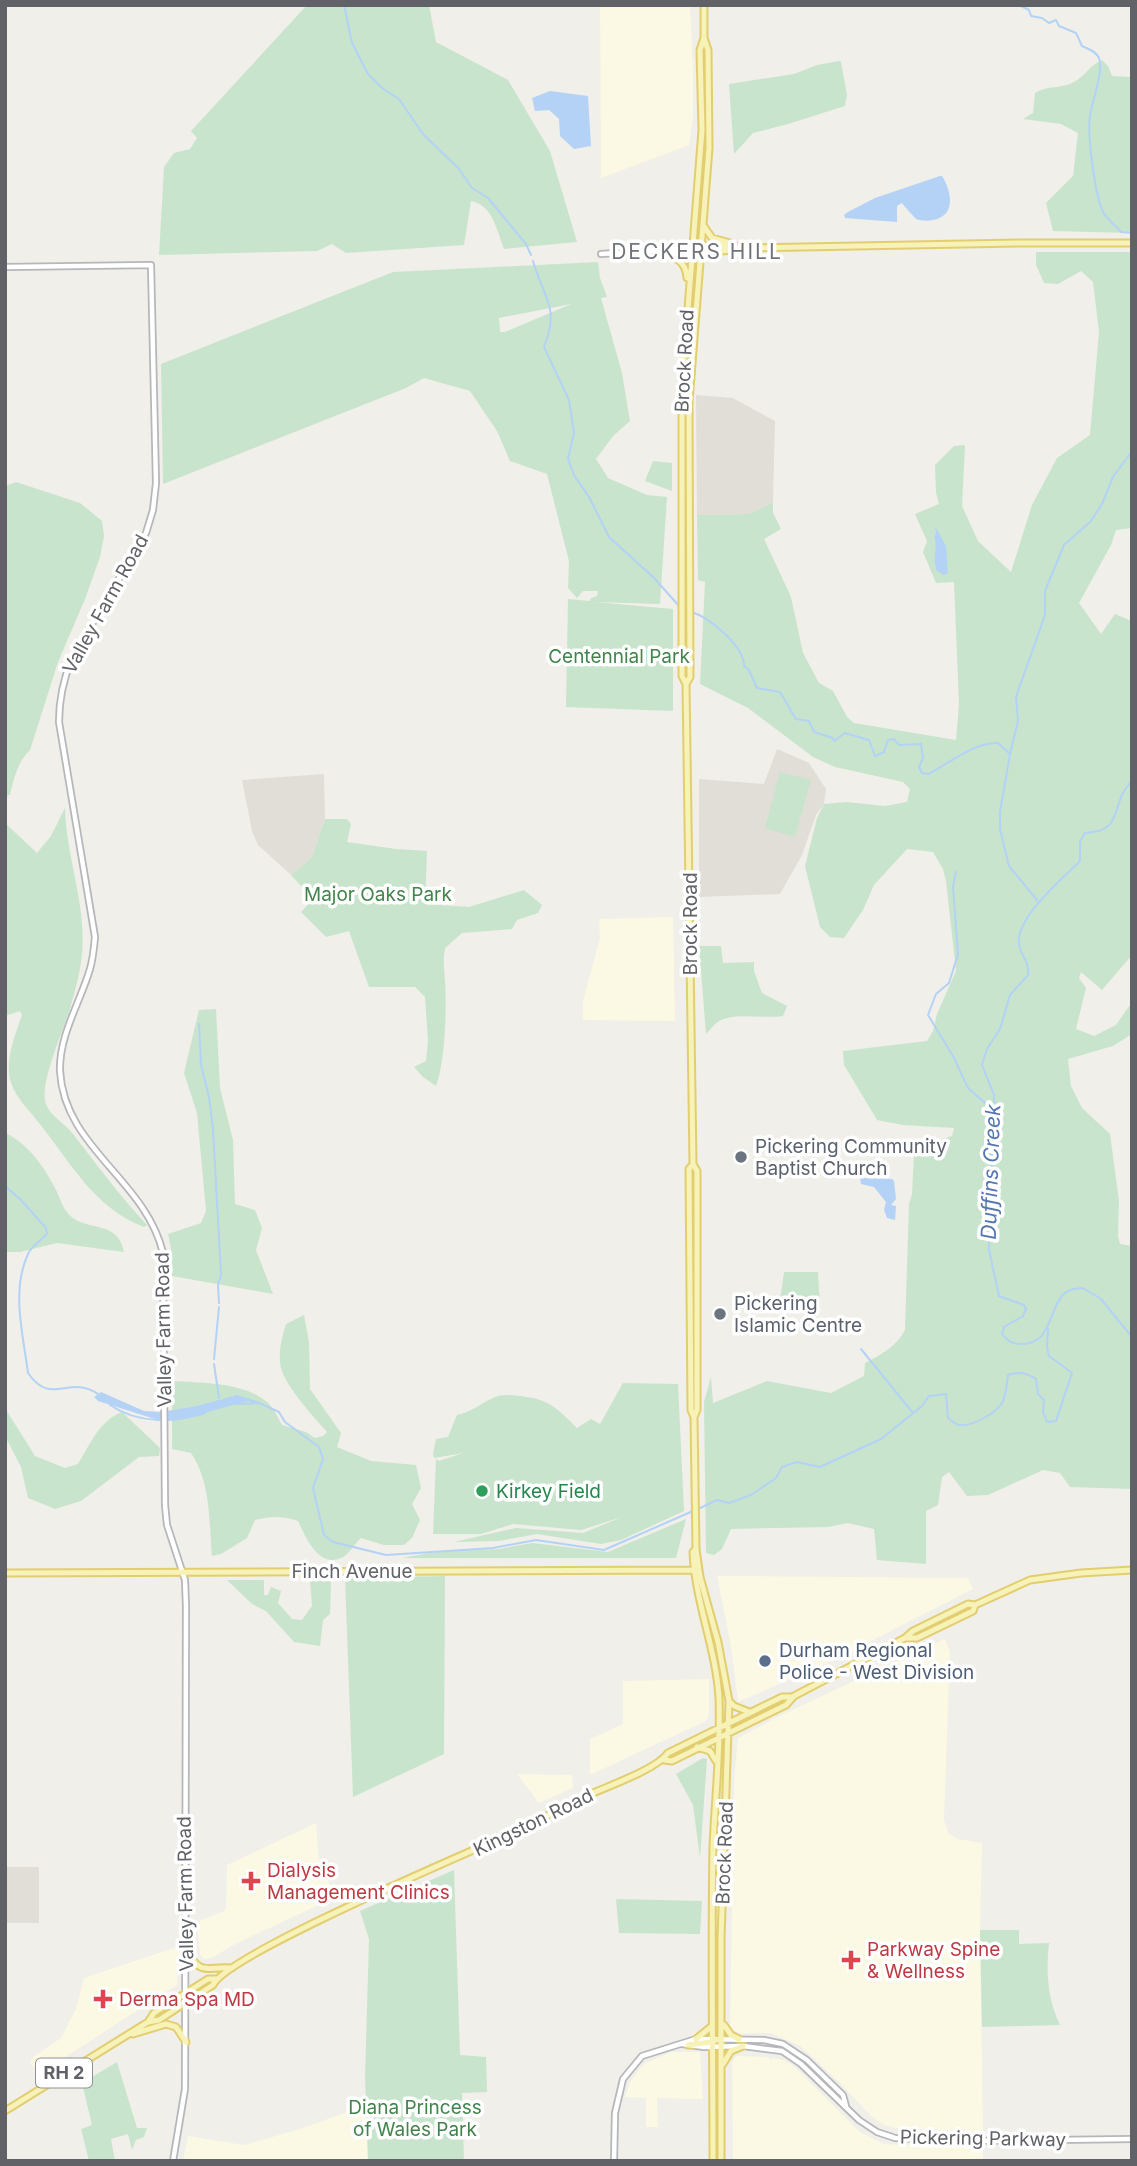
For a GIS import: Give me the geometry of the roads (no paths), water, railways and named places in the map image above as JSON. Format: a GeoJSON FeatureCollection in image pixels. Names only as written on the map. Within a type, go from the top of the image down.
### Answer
{"type":"FeatureCollection","features":[{"type":"Feature","properties":{"kind":"main road","name":"Brock Road"},"geometry":{"type":"LineString","coordinates":[[686,684],[690,677],[689,402],[709,111],[704,5]]}},
{"type":"Feature","properties":{"kind":"main road","name":"Brock Road"},"geometry":{"type":"LineString","coordinates":[[694,1417],[697,1410],[696,1171],[693,1164],[686,684],[682,676],[682,384],[702,130],[700,50],[704,38]]}},
{"type":"Feature","properties":{"kind":"main road"},"geometry":{"type":"LineString","coordinates":[[703,225],[708,234],[716,240],[742,247],[1132,243]]}},
{"type":"Feature","properties":{"kind":"main road"},"geometry":{"type":"LineString","coordinates":[[692,248],[740,250],[742,247]]}},
{"type":"Feature","properties":{"kind":"main road"},"geometry":{"type":"LineString","coordinates":[[655,252],[682,261],[687,270],[688,291]]}},
{"type":"Feature","properties":{"kind":"main road","name":"Brock Road"},"geometry":{"type":"LineString","coordinates":[[693,1164],[689,1170],[689,1330],[691,1410],[694,1417],[696,1549],[693,1552],[715,1663],[720,1727],[712,1938],[713,2161]]}},
{"type":"Feature","properties":{"kind":"main road"},"geometry":{"type":"LineString","coordinates":[[689,1330],[696,1339]]}},
{"type":"Feature","properties":{"kind":"main road","name":"Brock Road"},"geometry":{"type":"LineString","coordinates":[[696,1569],[718,1642],[729,1701],[721,1939],[721,2161]]}},
{"type":"Feature","properties":{"kind":"main road","name":"Finch Avenue"},"geometry":{"type":"LineString","coordinates":[[5,1573],[696,1569]]}},
{"type":"Feature","properties":{"kind":"main road","name":"Kingston Road"},"geometry":{"type":"LineString","coordinates":[[5,2111],[148,2022],[159,2020],[213,1985],[216,1979],[232,1968],[292,1933],[516,1831],[663,1760],[668,1753],[782,1697],[791,1697],[968,1604],[975,1605],[1030,1580],[1132,1570]]}},
{"type":"Feature","properties":{"kind":"main road","name":"Kingston Road"},"geometry":{"type":"LineString","coordinates":[[663,1760],[672,1761],[786,1705],[791,1697]]}},
{"type":"Feature","properties":{"kind":"main road"},"geometry":{"type":"LineString","coordinates":[[729,1701],[749,1713]]}},
{"type":"Feature","properties":{"kind":"main road"},"geometry":{"type":"LineString","coordinates":[[697,1747],[709,1751],[717,1765]]}},
{"type":"Feature","properties":{"kind":"main road"},"geometry":{"type":"LineString","coordinates":[[712,1938],[721,1939]]}},
{"type":"Feature","properties":{"kind":"main road"},"geometry":{"type":"LineString","coordinates":[[186,1949],[200,1969],[232,1968]]}},
{"type":"Feature","properties":{"kind":"main road","name":"Kingston Road"},"geometry":{"type":"LineString","coordinates":[[148,2022],[154,2013],[208,1979],[216,1979]]}},
{"type":"Feature","properties":{"kind":"main road"},"geometry":{"type":"LineString","coordinates":[[722,2022],[726,2030],[739,2039]]}},
{"type":"Feature","properties":{"kind":"main road"},"geometry":{"type":"LineString","coordinates":[[124,2037],[166,2024],[176,2027],[186,2042]]}},
{"type":"Feature","properties":{"kind":"main road"},"geometry":{"type":"LineString","coordinates":[[696,2039],[712,2025]]}},
{"type":"Feature","properties":{"kind":"main road"},"geometry":{"type":"LineString","coordinates":[[685,2044],[711,2042],[722,2038]]}},
{"type":"Feature","properties":{"kind":"main road"},"geometry":{"type":"LineString","coordinates":[[722,2067],[726,2055],[743,2046]]}},
{"type":"Feature","properties":{"kind":"street"},"geometry":{"type":"LineString","coordinates":[[646,251],[655,247],[692,248]]}},
{"type":"Feature","properties":{"kind":"street"},"geometry":{"type":"LineString","coordinates":[[601,254],[692,248]]}},
{"type":"Feature","properties":{"kind":"street","name":"Valley Farm Road"},"geometry":{"type":"LineString","coordinates":[[5,267],[151,265],[156,483],[153,510],[146,533],[72,658],[60,699],[59,722],[94,937],[90,968],[63,1044],[60,1070],[63,1094],[79,1130],[146,1210],[160,1239],[164,1273],[167,1525],[183,1572],[186,1606],[185,2089],[173,2161]]}},
{"type":"Feature","properties":{"kind":"street","name":"Pickering Parkway"},"geometry":{"type":"LineString","coordinates":[[722,2038],[764,2040],[783,2044],[796,2052],[843,2095],[846,2106]]}},
{"type":"Feature","properties":{"kind":"street","name":"Pickering Parkway"},"geometry":{"type":"LineString","coordinates":[[614,2161],[615,2113],[623,2079],[642,2056],[696,2039],[721,2047],[743,2046],[782,2051],[869,2127],[895,2138],[966,2141],[1132,2139]]}},
{"type":"Feature","properties":{"kind":"water"},"geometry":{"type":"Polygon","coordinates":[[[550,91],[588,96],[591,146],[574,149],[560,136],[559,119],[549,110],[535,111],[532,98],[550,91]]]}},
{"type":"Feature","properties":{"kind":"water"},"geometry":{"type":"Polygon","coordinates":[[[940,176],[948,189],[950,202],[946,214],[940,218],[929,221],[916,219],[902,203],[897,206],[897,222],[845,218],[844,215],[848,212],[875,198],[940,176]]]}},
{"type":"Feature","properties":{"kind":"water"},"geometry":{"type":"Polygon","coordinates":[[[935,526],[946,546],[948,573],[944,575],[937,571],[935,566],[935,526]]]}},
{"type":"Feature","properties":{"kind":"water"},"geometry":{"type":"Polygon","coordinates":[[[860,1178],[894,1181],[896,1199],[891,1205],[896,1206],[895,1220],[887,1218],[884,1210],[886,1202],[874,1187],[861,1184],[860,1178]]]}},
{"type":"Feature","properties":{"kind":"water"},"geometry":{"type":"Polygon","coordinates":[[[101,1392],[144,1411],[161,1412],[197,1406],[237,1395],[260,1402],[258,1404],[248,1401],[182,1419],[155,1419],[98,1401],[94,1397],[101,1392]]]}},
{"type":"Feature","properties":{"kind":"waterway"},"geometry":{"type":"LineString","coordinates":[[344,5],[352,43],[368,74],[382,88],[399,99],[423,134],[459,169],[472,188],[488,198],[526,244],[531,255]]}},
{"type":"Feature","properties":{"kind":"waterway"},"geometry":{"type":"LineString","coordinates":[[1019,5],[1029,10],[1031,16],[1042,18],[1049,23],[1056,20],[1059,26],[1076,33],[1082,46],[1099,58],[1100,70],[1089,125],[1095,179],[1105,215],[1121,232],[1132,233]]}},
{"type":"Feature","properties":{"kind":"waterway"},"geometry":{"type":"LineString","coordinates":[[533,261],[549,303],[551,322],[544,347],[569,400],[574,433],[568,459],[574,475],[589,497],[609,537],[654,578],[680,607]]}},
{"type":"Feature","properties":{"kind":"waterway"},"geometry":{"type":"LineString","coordinates":[[1037,900],[1009,866],[1000,829],[1000,812],[1018,721],[1016,697],[1045,615],[1045,591],[1064,545],[1090,522],[1102,504],[1113,477],[1132,451]]}},
{"type":"Feature","properties":{"kind":"waterway"},"geometry":{"type":"LineString","coordinates":[[692,612],[716,626],[732,642],[757,688],[780,692],[796,719],[809,721],[814,732],[833,738],[834,741],[845,733],[869,740],[875,756],[884,752],[888,740],[894,739],[899,745],[921,744],[923,758],[919,767],[922,773],[929,774],[980,746],[998,743],[1010,754]]}},
{"type":"Feature","properties":{"kind":"waterway","name":"Duffins Creek"},"geometry":{"type":"LineString","coordinates":[[1132,780],[1123,793],[1112,822],[1103,829],[1085,833],[1080,841],[1080,861],[1042,899],[1025,922],[1019,944],[1028,975],[1010,995],[1000,1029],[987,1049],[982,1065],[994,1095],[989,1250],[999,1296],[1024,1305],[1026,1309],[1023,1316],[1004,1327],[1002,1334],[1013,1343],[1031,1343],[1038,1339],[1048,1326],[1057,1303],[1064,1294],[1083,1288],[1101,1299],[1132,1337]]}},
{"type":"Feature","properties":{"kind":"waterway"},"geometry":{"type":"LineString","coordinates":[[956,872],[953,886],[958,954],[949,983],[936,994],[928,1015],[953,1056],[968,1088],[993,1110]]}},
{"type":"Feature","properties":{"kind":"waterway"},"geometry":{"type":"LineString","coordinates":[[199,1024],[201,1065],[213,1129],[221,1275],[218,1285],[219,1303]]}},
{"type":"Feature","properties":{"kind":"waterway"},"geometry":{"type":"LineString","coordinates":[[5,1186],[46,1228],[47,1234],[29,1251],[20,1283],[20,1313],[28,1373],[36,1383],[45,1388],[78,1387],[98,1394]]}},
{"type":"Feature","properties":{"kind":"waterway"},"geometry":{"type":"LineString","coordinates":[[214,1359],[219,1307]]}},
{"type":"Feature","properties":{"kind":"waterway"},"geometry":{"type":"LineString","coordinates":[[698,1509],[717,1500],[729,1503],[751,1495],[776,1478],[782,1467],[797,1462],[820,1467],[881,1439],[922,1406],[929,1396],[946,1394],[948,1418],[957,1424],[979,1421],[1002,1403],[1008,1375],[1012,1374],[1022,1373],[1036,1379],[1038,1394],[1044,1400],[1043,1412],[1047,1422],[1056,1421],[1072,1373],[1049,1356],[1048,1329]]}},
{"type":"Feature","properties":{"kind":"waterway"},"geometry":{"type":"LineString","coordinates":[[861,1349],[913,1413]]}},
{"type":"Feature","properties":{"kind":"waterway"},"geometry":{"type":"LineString","coordinates":[[214,1364],[219,1398]]}},
{"type":"Feature","properties":{"kind":"waterway"},"geometry":{"type":"LineString","coordinates":[[237,1404],[259,1403],[279,1412],[285,1422],[319,1447],[323,1459],[313,1488],[324,1535],[333,1542],[386,1555],[493,1548],[536,1540],[604,1550],[693,1511]]}},
{"type":"Feature","properties":{"kind":"waterway"},"geometry":{"type":"LineString","coordinates":[[110,1405],[144,1419],[181,1419],[205,1413]]}},
{"type":"Feature","properties":{"kind":"place","name":"Pickering Community Baptist Church"},"geometry":{"type":"Point","coordinates":[741,1157]}},
{"type":"Feature","properties":{"kind":"place","name":"Pickering Islamic Centre"},"geometry":{"type":"Point","coordinates":[720,1314]}},
{"type":"Feature","properties":{"kind":"place","name":"Kirkey Field"},"geometry":{"type":"Point","coordinates":[482,1491]}},
{"type":"Feature","properties":{"kind":"place","name":"Durham Regional Police - West Division"},"geometry":{"type":"Point","coordinates":[765,1661]}},
{"type":"Feature","properties":{"kind":"place","name":"Dialysis Management Clinics"},"geometry":{"type":"Point","coordinates":[251,1881]}},
{"type":"Feature","properties":{"kind":"place","name":"Parkway Spine & Wellness"},"geometry":{"type":"Point","coordinates":[851,1960]}},
{"type":"Feature","properties":{"kind":"place","name":"Derma Spa MD"},"geometry":{"type":"Point","coordinates":[103,1999]}},
{"type":"Feature","properties":{"kind":"district","name":"DECKERS HILL"},"geometry":{"type":"Point","coordinates":[697,252]}},
{"type":"Feature","properties":{"kind":"park label","name":"Centennial Park"},"geometry":{"type":"Point","coordinates":[619,656]}},
{"type":"Feature","properties":{"kind":"park label","name":"Major Oaks Park"},"geometry":{"type":"Point","coordinates":[378,894]}},
{"type":"Feature","properties":{"kind":"park label","name":"Diana Princess of Wales Park"},"geometry":{"type":"Point","coordinates":[415,2118]}}]}
